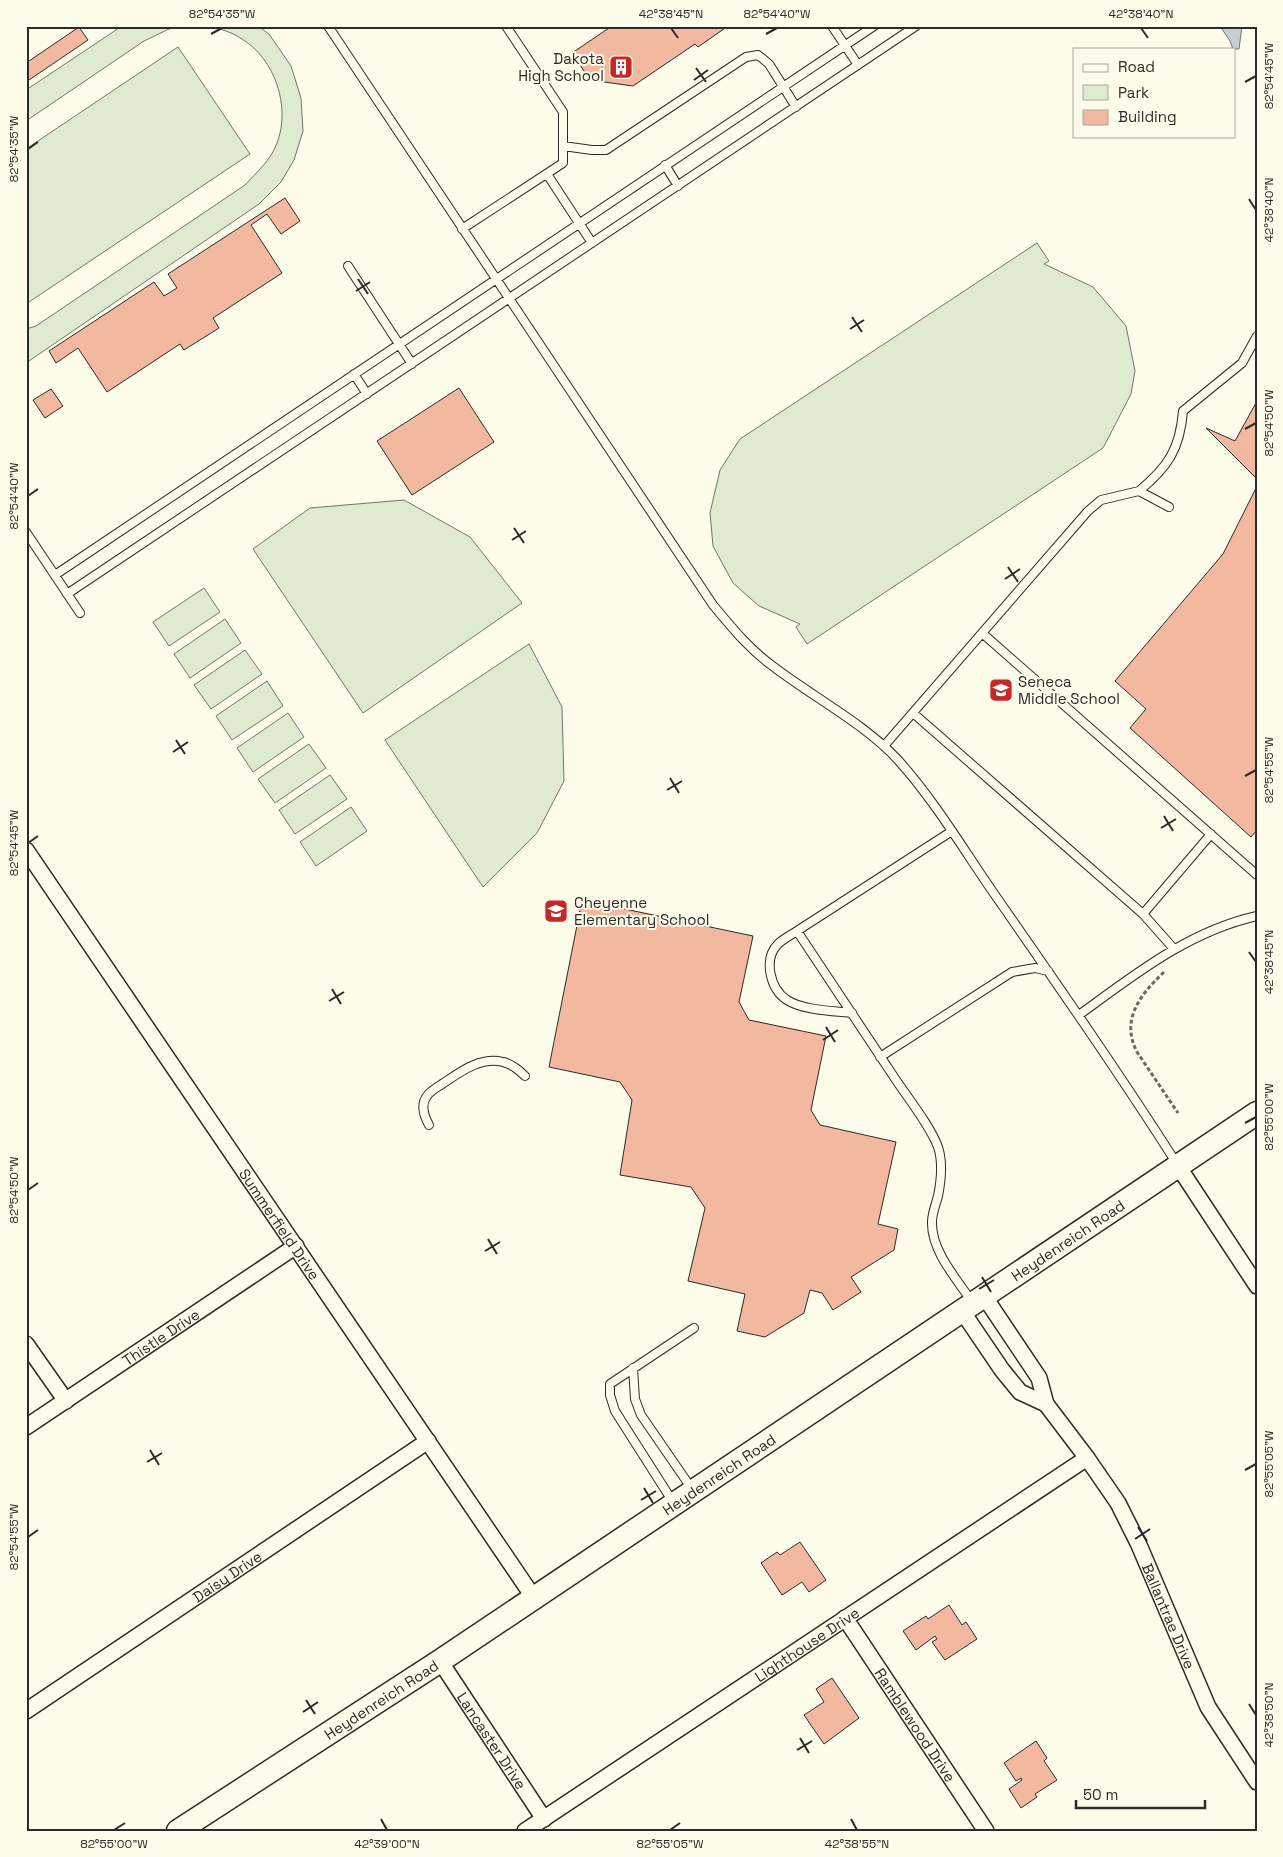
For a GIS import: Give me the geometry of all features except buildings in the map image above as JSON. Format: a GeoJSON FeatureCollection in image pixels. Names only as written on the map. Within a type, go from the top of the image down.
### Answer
{"type":"FeatureCollection","features":[{"type":"Feature","properties":{"kind":"street","name":"Summerfield Drive"},"geometry":{"type":"LineString","coordinates":[[26,850],[534,1598]]}},
{"type":"Feature","properties":{"kind":"street","name":"Heydenreich Road"},"geometry":{"type":"LineString","coordinates":[[178,1831],[440,1661],[1257,1114]]}},
{"type":"Feature","properties":{"kind":"street"},"geometry":{"type":"LineString","coordinates":[[1178,1166],[1257,1286]]}},
{"type":"Feature","properties":{"kind":"street","name":"Thistle Drive"},"geometry":{"type":"LineString","coordinates":[[26,1427],[296,1246]]}},
{"type":"Feature","properties":{"kind":"street","name":"Ballantrae Drive"},"geometry":{"type":"LineString","coordinates":[[973,1304],[1002,1370],[1020,1392],[1046,1404]]}},
{"type":"Feature","properties":{"kind":"street","name":"Ballantrae Drive"},"geometry":{"type":"LineString","coordinates":[[973,1304],[1039,1378],[1046,1404],[1118,1503],[1129,1523],[1208,1707],[1257,1782]]}},
{"type":"Feature","properties":{"kind":"street"},"geometry":{"type":"LineString","coordinates":[[26,1344],[66,1401]]}},
{"type":"Feature","properties":{"kind":"street","name":"Daisy Drive"},"geometry":{"type":"LineString","coordinates":[[26,1711],[428,1441]]}},
{"type":"Feature","properties":{"kind":"street","name":"Lighthouse Drive"},"geometry":{"type":"LineString","coordinates":[[525,1831],[1087,1458]]}},
{"type":"Feature","properties":{"kind":"street","name":"Ramblewood Drive"},"geometry":{"type":"LineString","coordinates":[[845,1618],[986,1831]]}},
{"type":"Feature","properties":{"kind":"street","name":"Lancaster Drive"},"geometry":{"type":"LineString","coordinates":[[440,1661],[544,1819]]}},
{"type":"Feature","properties":{"kind":"lane"},"geometry":{"type":"LineString","coordinates":[[328,26],[508,300],[718,612],[749,646],[773,666],[884,746],[912,778],[952,831],[1079,1015],[1178,1166]]}},
{"type":"Feature","properties":{"kind":"lane"},"geometry":{"type":"LineString","coordinates":[[462,229],[563,163],[563,112],[506,26]]}},
{"type":"Feature","properties":{"kind":"lane"},"geometry":{"type":"LineString","coordinates":[[832,26],[858,65]]}},
{"type":"Feature","properties":{"kind":"lane"},"geometry":{"type":"LineString","coordinates":[[55,575],[874,26]]}},
{"type":"Feature","properties":{"kind":"lane"},"geometry":{"type":"LineString","coordinates":[[68,594],[916,26]]}},
{"type":"Feature","properties":{"kind":"lane"},"geometry":{"type":"LineString","coordinates":[[563,146],[606,150],[746,57],[758,55],[769,64],[796,107]]}},
{"type":"Feature","properties":{"kind":"lane"},"geometry":{"type":"LineString","coordinates":[[665,166],[678,186]]}},
{"type":"Feature","properties":{"kind":"lane"},"geometry":{"type":"LineString","coordinates":[[546,174],[592,243]]}},
{"type":"Feature","properties":{"kind":"lane"},"geometry":{"type":"LineString","coordinates":[[348,266],[412,364]]}},
{"type":"Feature","properties":{"kind":"lane"},"geometry":{"type":"LineString","coordinates":[[884,746],[1088,511],[1101,500],[1138,491],[1155,477],[1176,447],[1182,430],[1183,411],[1242,363],[1257,336]]}},
{"type":"Feature","properties":{"kind":"lane"},"geometry":{"type":"LineString","coordinates":[[354,374],[367,394]]}},
{"type":"Feature","properties":{"kind":"lane"},"geometry":{"type":"LineString","coordinates":[[1138,491],[1169,507]]}},
{"type":"Feature","properties":{"kind":"lane"},"geometry":{"type":"LineString","coordinates":[[26,532],[80,613]]}},
{"type":"Feature","properties":{"kind":"lane"},"geometry":{"type":"LineString","coordinates":[[982,633],[1257,874]]}},
{"type":"Feature","properties":{"kind":"lane"},"geometry":{"type":"LineString","coordinates":[[914,713],[1143,914],[1174,949]]}},
{"type":"Feature","properties":{"kind":"lane"},"geometry":{"type":"LineString","coordinates":[[852,1013],[807,1007],[787,1000],[775,988],[770,960],[777,945],[952,831]]}},
{"type":"Feature","properties":{"kind":"lane"},"geometry":{"type":"LineString","coordinates":[[1143,914],[1211,834]]}},
{"type":"Feature","properties":{"kind":"lane"},"geometry":{"type":"LineString","coordinates":[[1079,1015],[1174,949],[1218,927],[1257,916]]}},
{"type":"Feature","properties":{"kind":"lane"},"geometry":{"type":"LineString","coordinates":[[797,931],[931,1134],[938,1148],[941,1165],[938,1196],[932,1222],[934,1235],[948,1267],[973,1304]]}},
{"type":"Feature","properties":{"kind":"lane"},"geometry":{"type":"LineString","coordinates":[[880,1056],[1012,972],[1035,968],[1048,971]]}},
{"type":"Feature","properties":{"kind":"lane"},"geometry":{"type":"LineString","coordinates":[[429,1125],[424,1116],[423,1109],[427,1095],[465,1069],[490,1061],[502,1062],[515,1067],[526,1076]]}},
{"type":"Feature","properties":{"kind":"lane"},"geometry":{"type":"LineString","coordinates":[[674,1504],[615,1411],[610,1396],[610,1384],[694,1328]]}},
{"type":"Feature","properties":{"kind":"lane"},"geometry":{"type":"LineString","coordinates":[[632,1368],[635,1400],[641,1415],[694,1491]]}},
{"type":"Feature","properties":{"kind":"path"},"geometry":{"type":"LineString","coordinates":[[1166,970],[1152,983],[1135,1008],[1130,1031],[1137,1052],[1178,1113]]}},
{"type":"Feature","properties":{"kind":"green space"},"geometry":{"type":"Polygon","coordinates":[[[122,26],[184,26],[169,29],[144,41],[26,121],[26,90],[122,26]]]}},
{"type":"Feature","properties":{"kind":"green space"},"geometry":{"type":"Polygon","coordinates":[[[199,26],[258,26],[269,34],[291,66],[301,98],[303,131],[294,160],[281,182],[259,204],[26,363],[26,329],[36,326],[245,185],[271,155],[281,129],[282,114],[281,100],[271,71],[254,48],[242,39],[232,33],[199,26]]]}},
{"type":"Feature","properties":{"kind":"green space"},"geometry":{"type":"Polygon","coordinates":[[[178,47],[250,154],[26,304],[26,149],[178,47]]]}},
{"type":"Feature","properties":{"kind":"green space"},"geometry":{"type":"Polygon","coordinates":[[[1037,243],[1049,261],[1044,264],[1093,287],[1126,326],[1135,371],[1131,394],[1103,448],[807,644],[796,627],[800,624],[759,606],[733,583],[713,546],[710,513],[720,470],[740,439],[1037,243]]]}},
{"type":"Feature","properties":{"kind":"green space"},"geometry":{"type":"Polygon","coordinates":[[[404,500],[470,537],[522,603],[363,713],[253,549],[310,508],[404,500]]]}},
{"type":"Feature","properties":{"kind":"green space"},"geometry":{"type":"Polygon","coordinates":[[[204,588],[220,612],[169,646],[153,622],[204,588]]]}},
{"type":"Feature","properties":{"kind":"green space"},"geometry":{"type":"Polygon","coordinates":[[[225,619],[241,643],[190,678],[174,654],[225,619]]]}},
{"type":"Feature","properties":{"kind":"green space"},"geometry":{"type":"Polygon","coordinates":[[[529,644],[562,707],[564,781],[537,833],[483,887],[385,740],[529,644]]]}},
{"type":"Feature","properties":{"kind":"green space"},"geometry":{"type":"Polygon","coordinates":[[[245,650],[262,674],[211,709],[194,685],[245,650]]]}},
{"type":"Feature","properties":{"kind":"green space"},"geometry":{"type":"Polygon","coordinates":[[[267,681],[283,706],[232,740],[216,716],[267,681]]]}},
{"type":"Feature","properties":{"kind":"green space"},"geometry":{"type":"Polygon","coordinates":[[[288,713],[304,737],[253,772],[237,748],[288,713]]]}},
{"type":"Feature","properties":{"kind":"green space"},"geometry":{"type":"Polygon","coordinates":[[[309,744],[326,768],[275,803],[258,779],[309,744]]]}},
{"type":"Feature","properties":{"kind":"green space"},"geometry":{"type":"Polygon","coordinates":[[[330,775],[347,799],[295,834],[279,810],[330,775]]]}},
{"type":"Feature","properties":{"kind":"green space"},"geometry":{"type":"Polygon","coordinates":[[[351,807],[367,831],[316,866],[300,842],[351,807]]]}},
{"type":"Feature","properties":{"kind":"shaded area"},"geometry":{"type":"Polygon","coordinates":[[[1220,26],[1242,26],[1239,49],[1233,48],[1220,26]]]}},
{"type":"Feature","properties":{"kind":"place","name":"Dakota High School"},"geometry":{"type":"Point","coordinates":[621,67]}},
{"type":"Feature","properties":{"kind":"place","name":"Seneca Middle School"},"geometry":{"type":"Point","coordinates":[1001,690]}},
{"type":"Feature","properties":{"kind":"place","name":"Cheyenne Elementary School"},"geometry":{"type":"Point","coordinates":[556,911]}}]}
